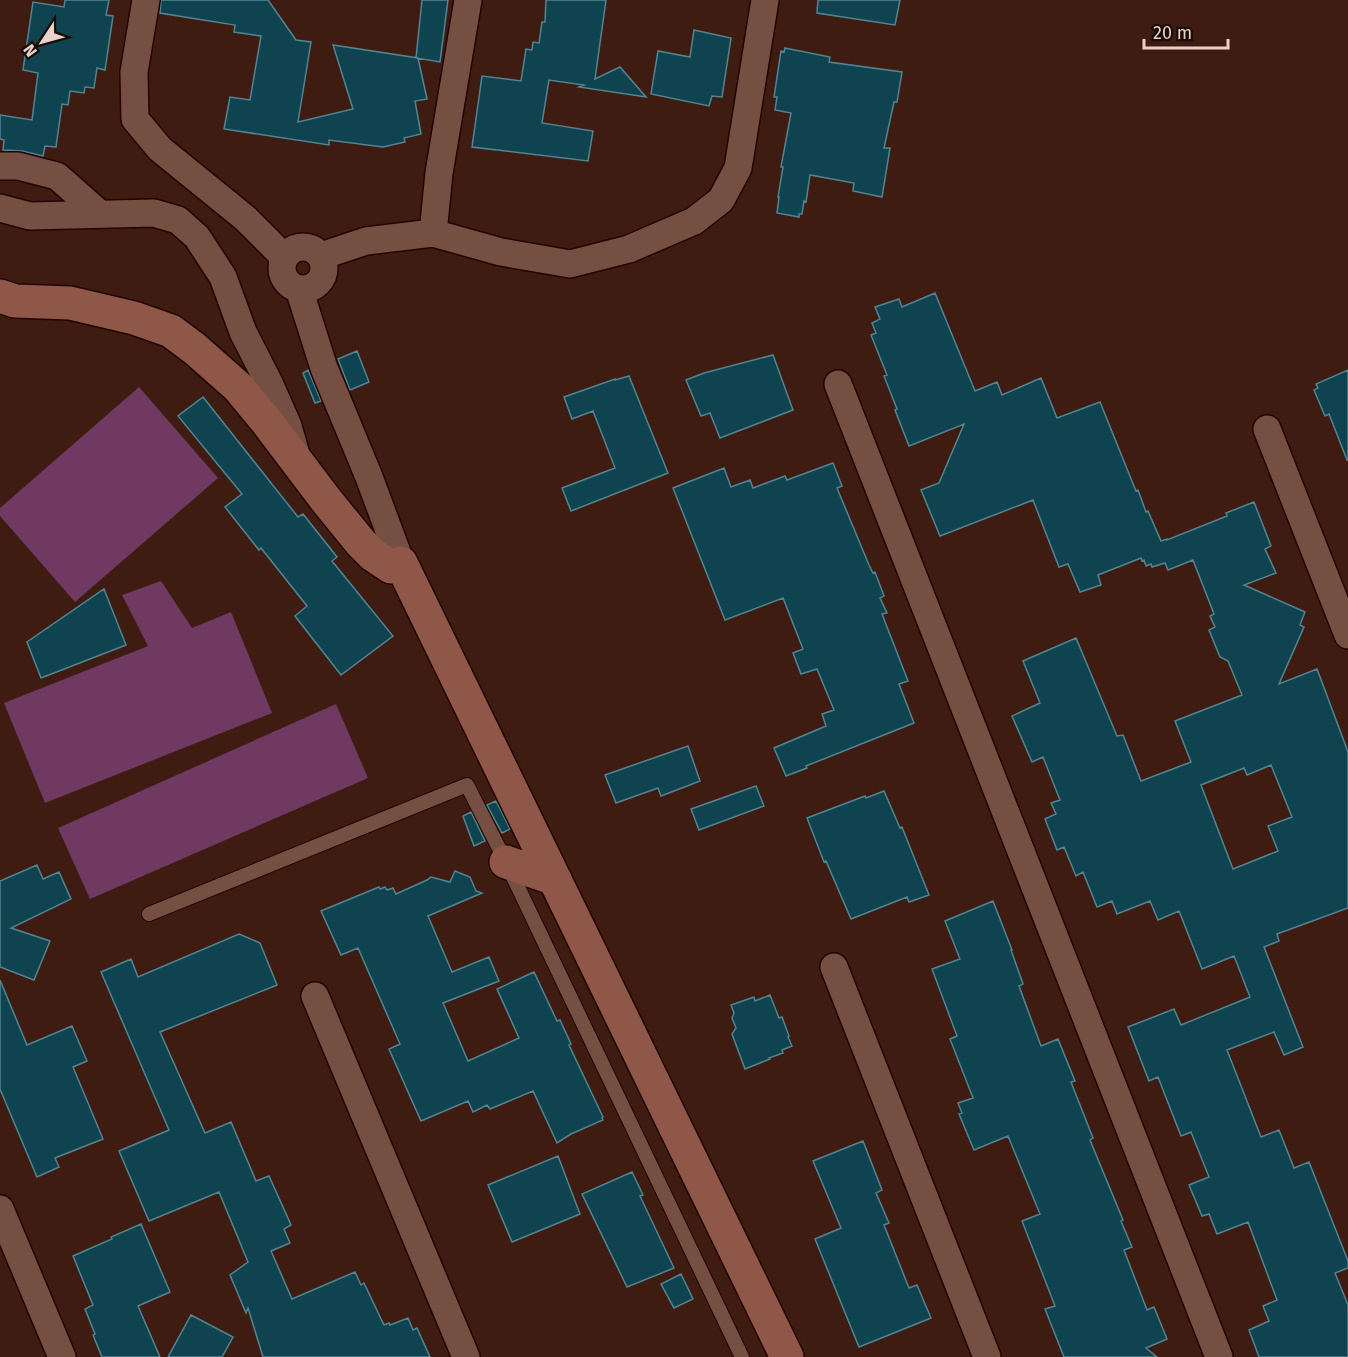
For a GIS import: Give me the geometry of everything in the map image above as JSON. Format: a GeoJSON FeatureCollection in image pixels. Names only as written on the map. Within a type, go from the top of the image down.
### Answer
{"type":"FeatureCollection","features":[{"type":"Feature","properties":{"kind":"street"},"geometry":{"type":"LineString","coordinates":[[146,0],[134,72],[135,119],[160,149],[245,218],[284,257]]}},
{"type":"Feature","properties":{"kind":"street"},"geometry":{"type":"LineString","coordinates":[[433,233],[440,173],[468,0]]}},
{"type":"Feature","properties":{"kind":"street"},"geometry":{"type":"LineString","coordinates":[[321,256],[366,241],[433,233],[501,252],[570,264],[629,249],[694,221],[721,200],[738,168],[765,0]]}},
{"type":"Feature","properties":{"kind":"street"},"geometry":{"type":"LineString","coordinates":[[0,166],[18,166],[57,176],[100,214]]}},
{"type":"Feature","properties":{"kind":"street"},"geometry":{"type":"LineString","coordinates":[[0,208],[30,216],[154,213],[178,220],[197,237],[223,277],[243,332],[288,426],[300,466]]}},
{"type":"Feature","properties":{"kind":"street"},"geometry":{"type":"LineString","coordinates":[[302,246],[309,247],[321,256],[324,270],[322,277],[313,287],[299,289],[284,277],[282,263],[289,251],[302,246]]}},
{"type":"Feature","properties":{"kind":"street"},"geometry":{"type":"LineString","coordinates":[[299,289],[324,369],[369,477],[401,563],[787,1357]]}},
{"type":"Feature","properties":{"kind":"street"},"geometry":{"type":"LineString","coordinates":[[5,304],[70,303],[134,318],[171,331],[238,387],[373,555],[391,567],[401,563]]}},
{"type":"Feature","properties":{"kind":"street"},"geometry":{"type":"LineString","coordinates":[[838,384],[1219,1357]]}},
{"type":"Feature","properties":{"kind":"street"},"geometry":{"type":"LineString","coordinates":[[1267,429],[1348,635]]}},
{"type":"Feature","properties":{"kind":"street"},"geometry":{"type":"LineString","coordinates":[[506,862],[555,879]]}},
{"type":"Feature","properties":{"kind":"street"},"geometry":{"type":"LineString","coordinates":[[834,967],[987,1357]]}},
{"type":"Feature","properties":{"kind":"street"},"geometry":{"type":"LineString","coordinates":[[315,996],[466,1357]]}},
{"type":"Feature","properties":{"kind":"street"},"geometry":{"type":"LineString","coordinates":[[0,1209],[62,1357]]}},
{"type":"Feature","properties":{"kind":"lane"},"geometry":{"type":"LineString","coordinates":[[149,914],[468,785],[742,1357]]}},
{"type":"Feature","properties":{"kind":"shaded area"},"geometry":{"type":"Polygon","coordinates":[[[139,387],[218,478],[75,602],[0,516],[0,508],[139,387]]]}},
{"type":"Feature","properties":{"kind":"shaded area"},"geometry":{"type":"Polygon","coordinates":[[[161,581],[192,628],[231,612],[272,713],[45,803],[4,703],[148,646],[122,595],[161,581]]]}},
{"type":"Feature","properties":{"kind":"shaded area"},"geometry":{"type":"Polygon","coordinates":[[[336,704],[368,778],[90,899],[58,828],[336,704]]]}},
{"type":"Feature","properties":{"kind":"building"},"geometry":{"type":"Polygon","coordinates":[[[65,0],[109,0],[106,15],[113,16],[105,70],[97,68],[94,88],[85,87],[84,93],[70,91],[68,105],[62,104],[56,147],[45,146],[43,156],[22,151],[3,150],[4,140],[0,139],[0,115],[32,120],[38,73],[23,70],[33,2],[64,7],[65,0]]]}},
{"type":"Feature","properties":{"kind":"building"},"geometry":{"type":"Polygon","coordinates":[[[161,0],[268,0],[296,40],[311,42],[298,122],[353,109],[333,45],[418,58],[427,99],[415,101],[421,134],[404,138],[405,142],[383,147],[329,140],[329,145],[224,129],[230,97],[250,100],[261,36],[234,32],[235,25],[160,13],[161,0]]]}},
{"type":"Feature","properties":{"kind":"building"},"geometry":{"type":"Polygon","coordinates":[[[422,0],[448,0],[440,62],[416,58],[422,0]]]}},
{"type":"Feature","properties":{"kind":"building"},"geometry":{"type":"Polygon","coordinates":[[[546,0],[606,0],[595,79],[620,67],[646,97],[549,80],[542,123],[593,131],[588,161],[472,147],[482,76],[521,81],[526,49],[532,50],[533,42],[539,43],[542,22],[545,22],[546,0]]]}},
{"type":"Feature","properties":{"kind":"building"},"geometry":{"type":"Polygon","coordinates":[[[818,0],[900,0],[895,25],[817,13],[818,0]]]}},
{"type":"Feature","properties":{"kind":"building"},"geometry":{"type":"Polygon","coordinates":[[[694,30],[731,38],[722,97],[712,96],[709,106],[651,94],[658,51],[690,57],[694,30]]]}},
{"type":"Feature","properties":{"kind":"building"},"geometry":{"type":"Polygon","coordinates":[[[785,48],[830,57],[829,62],[902,72],[897,102],[894,102],[884,148],[890,148],[882,197],[853,191],[854,183],[810,175],[802,214],[799,214],[799,217],[777,213],[783,167],[781,167],[791,113],[775,110],[777,97],[774,97],[781,51],[784,52],[785,48]]]}},
{"type":"Feature","properties":{"kind":"building"},"geometry":{"type":"Polygon","coordinates":[[[935,293],[975,391],[997,382],[1002,395],[1041,378],[1057,418],[1100,402],[1136,491],[1138,490],[1161,541],[1227,516],[1226,513],[1254,502],[1271,546],[1265,549],[1276,573],[1244,585],[1305,612],[1300,625],[1304,627],[1279,684],[1317,669],[1348,752],[1348,908],[1277,934],[1279,941],[1264,947],[1303,1047],[1284,1055],[1274,1032],[1227,1050],[1261,1137],[1279,1130],[1294,1168],[1309,1162],[1348,1261],[1348,1268],[1335,1273],[1348,1305],[1348,1357],[1259,1357],[1249,1330],[1269,1321],[1263,1306],[1277,1300],[1248,1222],[1217,1234],[1209,1214],[1202,1216],[1189,1185],[1209,1177],[1191,1132],[1181,1136],[1158,1077],[1149,1081],[1128,1027],[1174,1009],[1181,1025],[1250,997],[1234,956],[1202,969],[1179,911],[1158,920],[1150,901],[1117,914],[1112,901],[1097,907],[1083,872],[1076,876],[1064,847],[1057,850],[1045,819],[1056,814],[1051,803],[1060,800],[1043,757],[1032,762],[1012,716],[1040,703],[1023,661],[1076,638],[1117,736],[1123,735],[1141,781],[1191,762],[1175,721],[1242,695],[1228,661],[1220,657],[1209,630],[1215,627],[1210,616],[1214,614],[1193,560],[1168,570],[1165,563],[1152,567],[1151,564],[1146,566],[1141,558],[1098,575],[1101,585],[1080,592],[1068,564],[1059,567],[1033,500],[940,536],[921,490],[939,483],[964,424],[909,446],[884,376],[887,375],[871,335],[876,333],[872,323],[880,319],[875,307],[899,299],[902,307],[935,293]],[[1271,765],[1247,775],[1244,768],[1201,785],[1233,869],[1278,851],[1268,826],[1292,817],[1271,765]]]}},
{"type":"Feature","properties":{"kind":"building"},"geometry":{"type":"Polygon","coordinates":[[[357,351],[369,382],[350,390],[338,359],[357,351]]]}},
{"type":"Feature","properties":{"kind":"building"},"geometry":{"type":"Polygon","coordinates":[[[773,355],[793,410],[720,438],[710,413],[701,416],[686,380],[773,355]]]}},
{"type":"Feature","properties":{"kind":"building"},"geometry":{"type":"Polygon","coordinates":[[[308,370],[321,401],[315,403],[303,373],[308,370]]]}},
{"type":"Feature","properties":{"kind":"building"},"geometry":{"type":"Polygon","coordinates":[[[1348,370],[1347,460],[1329,414],[1325,416],[1314,390],[1318,388],[1316,384],[1348,370]]]}},
{"type":"Feature","properties":{"kind":"building"},"geometry":{"type":"Polygon","coordinates":[[[629,376],[668,473],[571,511],[562,488],[615,468],[593,411],[572,419],[564,397],[629,376]]]}},
{"type":"Feature","properties":{"kind":"building"},"geometry":{"type":"Polygon","coordinates":[[[203,397],[298,517],[303,514],[337,557],[332,561],[393,636],[341,675],[295,616],[307,606],[225,507],[242,494],[178,416],[203,397]]]}},
{"type":"Feature","properties":{"kind":"building"},"geometry":{"type":"Polygon","coordinates":[[[833,463],[842,486],[837,488],[884,596],[880,598],[887,613],[882,614],[908,681],[899,684],[914,723],[786,776],[774,748],[826,726],[822,714],[834,710],[817,669],[801,674],[793,653],[803,649],[783,598],[725,620],[673,488],[724,468],[731,487],[750,480],[753,488],[785,476],[787,480],[833,463]]]}},
{"type":"Feature","properties":{"kind":"building"},"geometry":{"type":"Polygon","coordinates":[[[104,589],[126,645],[41,678],[27,642],[104,589]]]}},
{"type":"Feature","properties":{"kind":"building"},"geometry":{"type":"Polygon","coordinates":[[[688,746],[700,781],[661,796],[658,788],[616,803],[605,775],[688,746]]]}},
{"type":"Feature","properties":{"kind":"building"},"geometry":{"type":"Polygon","coordinates":[[[756,786],[764,806],[699,830],[691,809],[756,786]]]}},
{"type":"Feature","properties":{"kind":"building"},"geometry":{"type":"Polygon","coordinates":[[[884,791],[900,828],[902,827],[929,895],[909,902],[907,897],[851,919],[826,861],[824,862],[807,818],[884,791]]]}},
{"type":"Feature","properties":{"kind":"building"},"geometry":{"type":"Polygon","coordinates":[[[496,801],[510,829],[502,833],[487,805],[496,801]]]}},
{"type":"Feature","properties":{"kind":"building"},"geometry":{"type":"Polygon","coordinates":[[[471,812],[485,841],[474,846],[463,816],[471,812]]]}},
{"type":"Feature","properties":{"kind":"building"},"geometry":{"type":"Polygon","coordinates":[[[37,865],[43,879],[59,872],[71,899],[11,928],[50,941],[34,980],[0,967],[0,881],[37,865]]]}},
{"type":"Feature","properties":{"kind":"building"},"geometry":{"type":"Polygon","coordinates":[[[455,871],[470,877],[476,891],[482,893],[428,916],[452,972],[489,957],[499,981],[443,1003],[468,1061],[519,1038],[497,989],[534,972],[557,1021],[560,1020],[571,1044],[569,1045],[603,1117],[603,1120],[557,1143],[533,1091],[490,1109],[487,1105],[473,1112],[468,1101],[421,1121],[389,1049],[400,1044],[358,948],[341,955],[321,911],[379,887],[380,889],[385,887],[387,890],[393,888],[396,894],[431,877],[450,882],[455,871]]]}},
{"type":"Feature","properties":{"kind":"building"},"geometry":{"type":"Polygon","coordinates":[[[993,901],[1012,950],[1023,984],[1019,986],[1041,1046],[1058,1039],[1075,1081],[1071,1082],[1093,1138],[1090,1140],[1132,1247],[1124,1250],[1147,1310],[1154,1307],[1167,1339],[1146,1348],[1157,1357],[1064,1357],[1045,1309],[1055,1306],[1022,1221],[1040,1214],[1008,1136],[974,1150],[959,1114],[962,1113],[958,1103],[973,1098],[950,1039],[957,1036],[932,969],[960,959],[945,921],[993,901]]]}},
{"type":"Feature","properties":{"kind":"building"},"geometry":{"type":"Polygon","coordinates":[[[239,934],[260,943],[277,985],[160,1032],[205,1133],[231,1122],[256,1181],[269,1176],[291,1225],[284,1229],[290,1243],[271,1251],[292,1299],[355,1272],[361,1285],[364,1283],[384,1325],[408,1318],[413,1330],[417,1328],[430,1357],[263,1357],[248,1308],[246,1313],[230,1275],[248,1262],[219,1192],[149,1221],[119,1151],[169,1130],[101,972],[131,959],[138,977],[239,934]]]}},
{"type":"Feature","properties":{"kind":"building"},"geometry":{"type":"Polygon","coordinates":[[[0,980],[27,1045],[72,1026],[87,1061],[73,1067],[103,1139],[55,1158],[59,1167],[37,1177],[0,1089],[0,980]]]}},
{"type":"Feature","properties":{"kind":"building"},"geometry":{"type":"Polygon","coordinates":[[[770,995],[779,1018],[782,1017],[792,1046],[782,1050],[783,1053],[745,1069],[732,1034],[736,1028],[731,1005],[754,997],[755,1001],[770,995]]]}},
{"type":"Feature","properties":{"kind":"building"},"geometry":{"type":"Polygon","coordinates":[[[863,1141],[882,1190],[876,1193],[889,1223],[884,1225],[909,1288],[917,1285],[931,1318],[859,1347],[815,1239],[841,1228],[813,1161],[863,1141]]]}},
{"type":"Feature","properties":{"kind":"building"},"geometry":{"type":"Polygon","coordinates":[[[558,1156],[580,1214],[512,1242],[488,1185],[558,1156]]]}},
{"type":"Feature","properties":{"kind":"building"},"geometry":{"type":"Polygon","coordinates":[[[632,1172],[643,1195],[640,1196],[674,1268],[627,1287],[582,1194],[632,1172]]]}},
{"type":"Feature","properties":{"kind":"building"},"geometry":{"type":"Polygon","coordinates":[[[141,1224],[170,1292],[138,1306],[160,1357],[102,1357],[85,1309],[93,1305],[73,1256],[141,1224]]]}},
{"type":"Feature","properties":{"kind":"building"},"geometry":{"type":"Polygon","coordinates":[[[681,1274],[693,1299],[674,1308],[661,1284],[681,1274]]]}},
{"type":"Feature","properties":{"kind":"building"},"geometry":{"type":"Polygon","coordinates":[[[191,1315],[233,1337],[222,1357],[168,1357],[191,1315]]]}}]}
